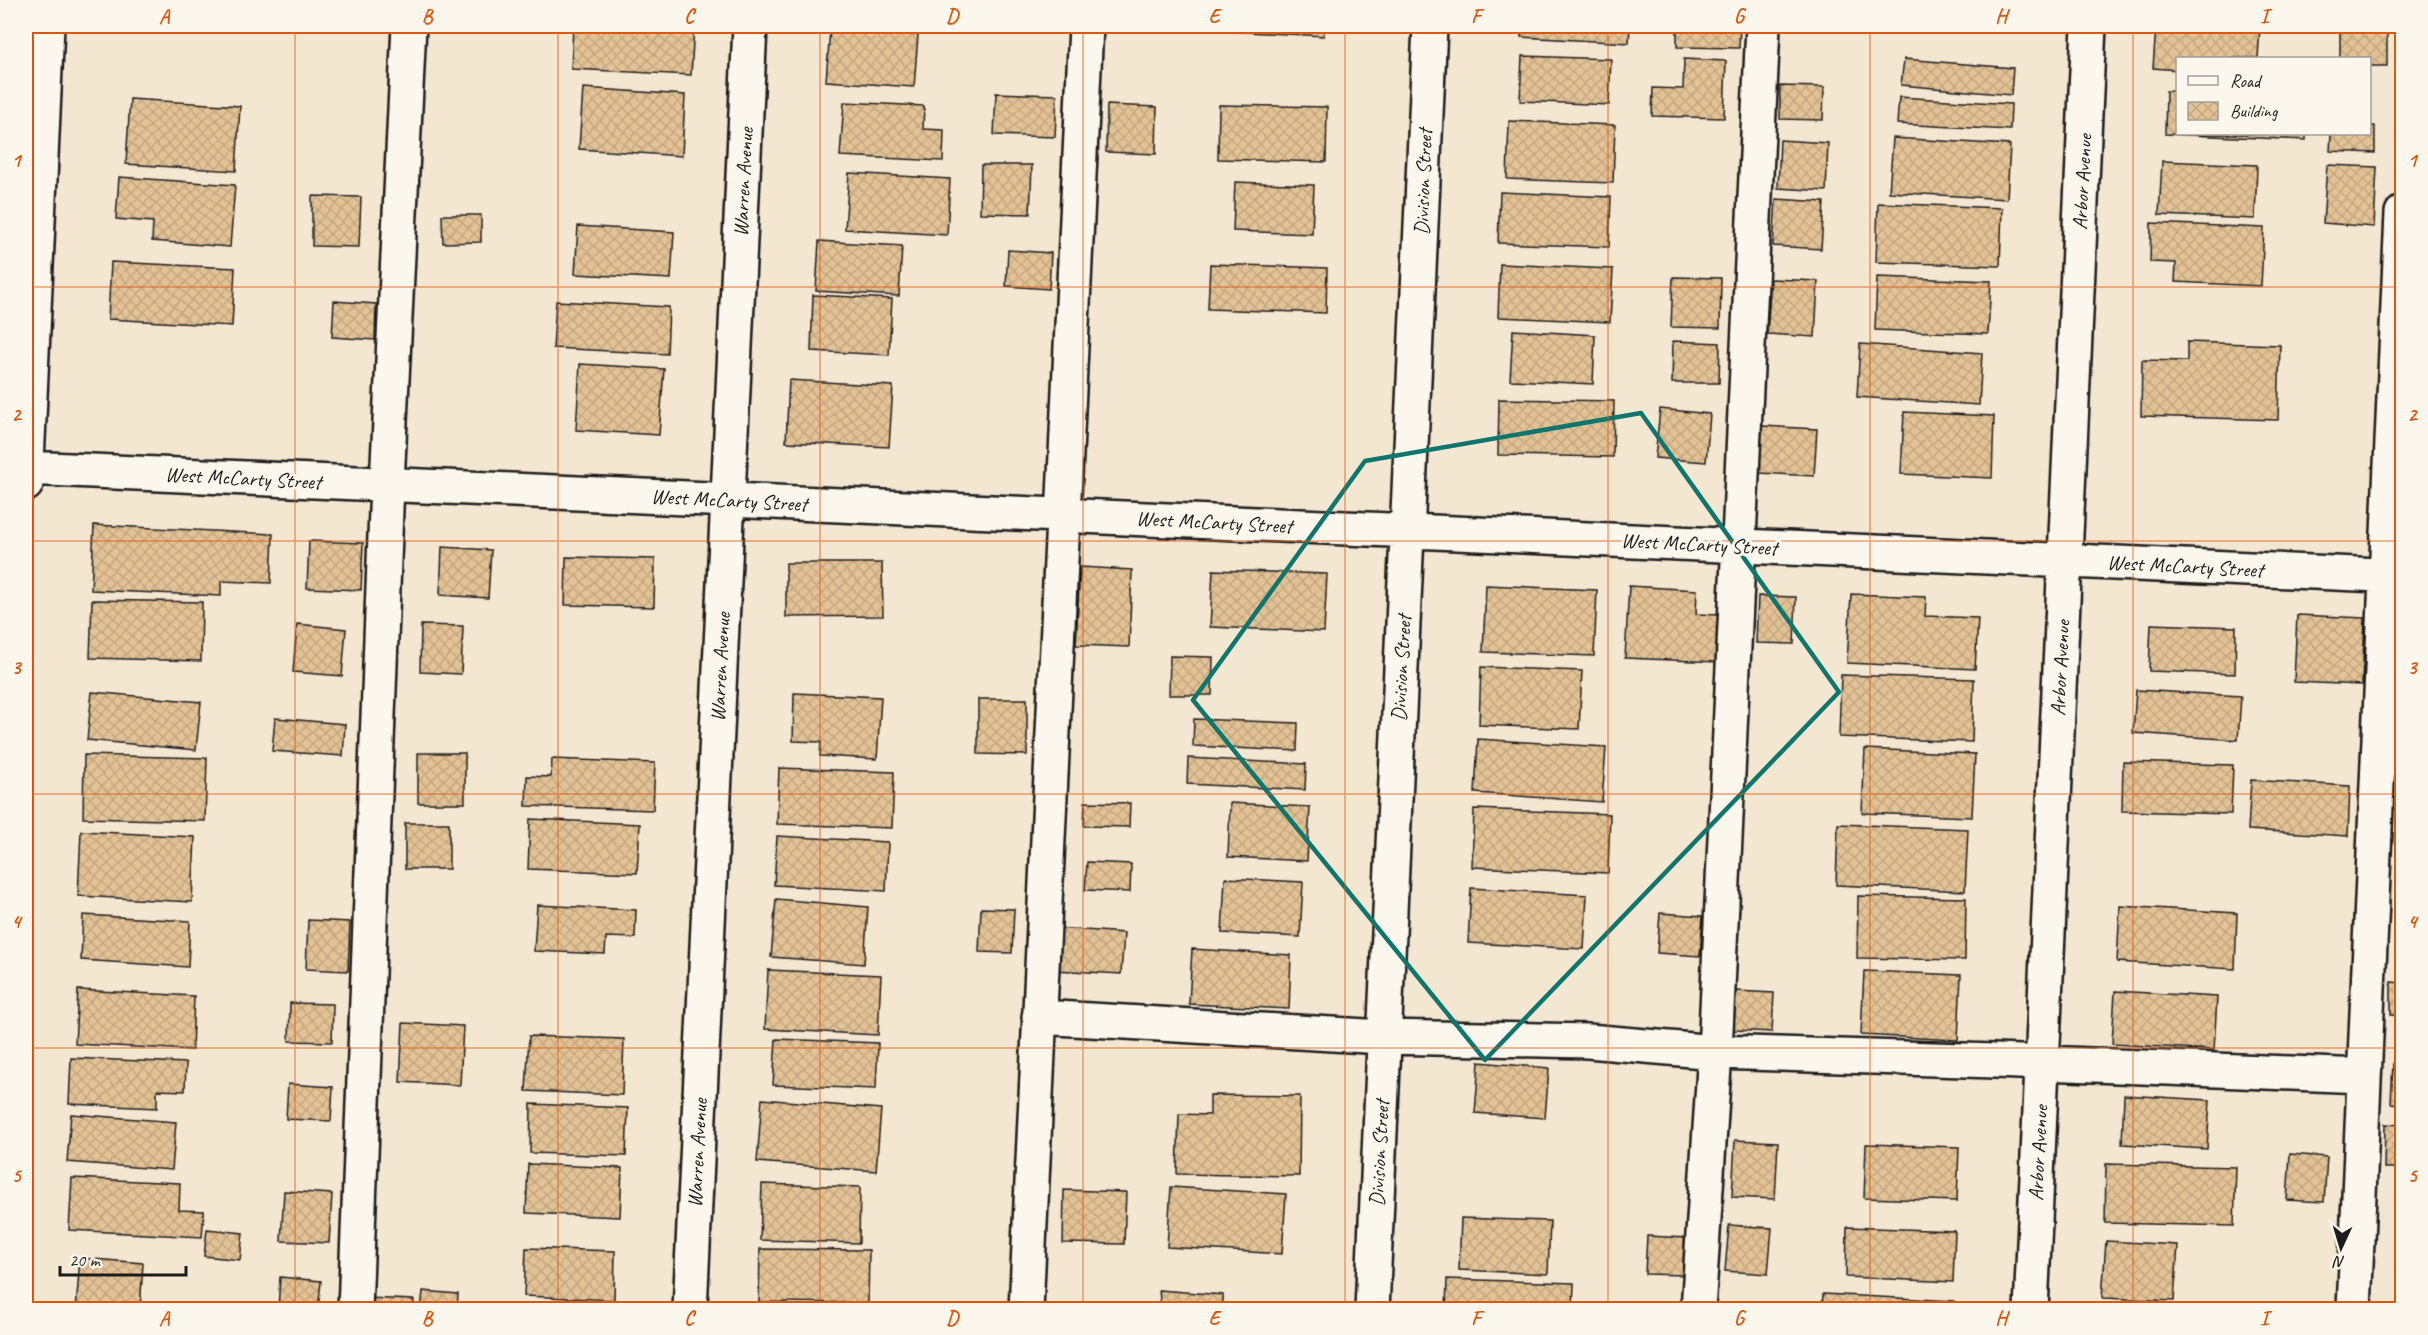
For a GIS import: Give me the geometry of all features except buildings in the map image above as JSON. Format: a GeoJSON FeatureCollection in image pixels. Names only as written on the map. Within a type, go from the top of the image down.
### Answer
{"type":"FeatureCollection","features":[{"type":"Feature","properties":{"kind":"street"},"geometry":{"type":"LineString","coordinates":[[26,484],[47,26]]}},
{"type":"Feature","properties":{"kind":"street"},"geometry":{"type":"LineString","coordinates":[[355,1310],[387,484],[409,26]]}},
{"type":"Feature","properties":{"kind":"street","name":"Warren Avenue"},"geometry":{"type":"LineString","coordinates":[[690,1310],[750,26]]}},
{"type":"Feature","properties":{"kind":"street"},"geometry":{"type":"LineString","coordinates":[[1026,1310],[1061,515],[1086,26]]}},
{"type":"Feature","properties":{"kind":"street","name":"Division Street"},"geometry":{"type":"LineString","coordinates":[[1371,1310],[1430,26]]}},
{"type":"Feature","properties":{"kind":"street"},"geometry":{"type":"LineString","coordinates":[[1698,1310],[1715,1052],[1763,26]]}},
{"type":"Feature","properties":{"kind":"street","name":"Arbor Avenue"},"geometry":{"type":"LineString","coordinates":[[2031,1310],[2089,26]]}},
{"type":"Feature","properties":{"kind":"street"},"geometry":{"type":"LineString","coordinates":[[2354,1310],[2363,1076],[2395,576],[2403,213]]}},
{"type":"Feature","properties":{"kind":"street","name":"West McCarty Street"},"geometry":{"type":"LineString","coordinates":[[26,468],[2395,576]]}},
{"type":"Feature","properties":{"kind":"street"},"geometry":{"type":"LineString","coordinates":[[1039,1017],[1384,1037],[1588,1041],[1715,1052],[2042,1062],[2363,1076]]}},
{"type":"Feature","properties":{"kind":"highlighted area"},"geometry":{"type":"Polygon","coordinates":[[[1641,413],[1839,692],[1485,1060],[1193,700],[1365,461],[1641,413]]]}}]}
